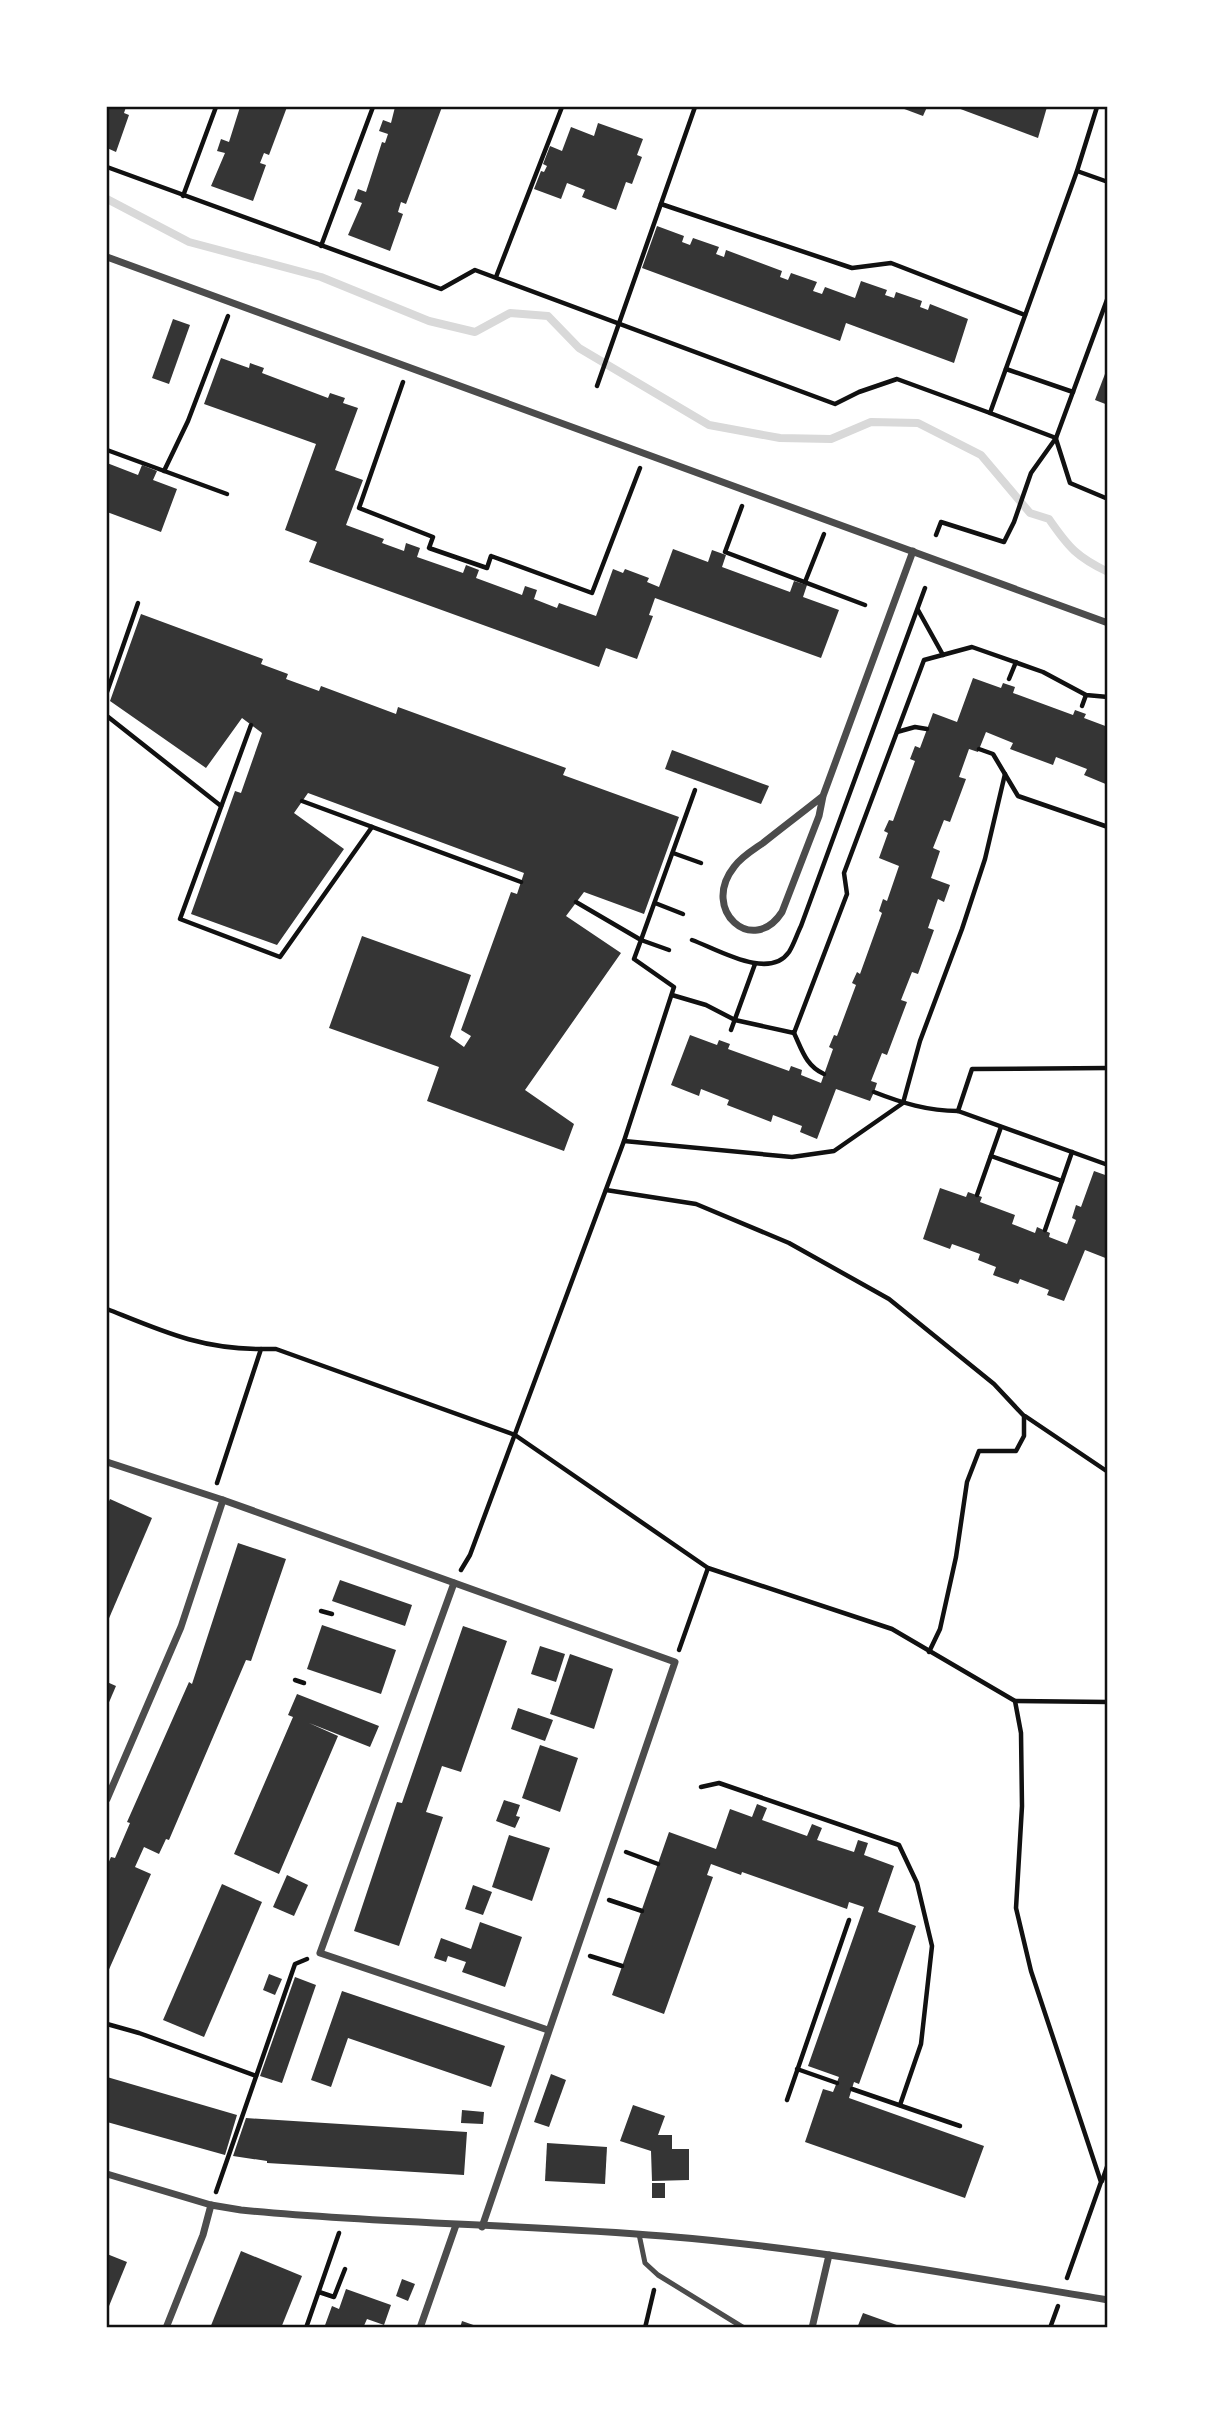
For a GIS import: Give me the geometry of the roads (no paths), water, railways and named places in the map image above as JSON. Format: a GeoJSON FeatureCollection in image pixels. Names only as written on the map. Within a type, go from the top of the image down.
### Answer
{"type":"FeatureCollection","features":[{"type":"Feature","properties":{"kind":"street"},"geometry":{"type":"LineString","coordinates":[[107,257],[1108,623]]}},
{"type":"Feature","properties":{"kind":"street"},"geometry":{"type":"LineString","coordinates":[[823,796],[734,867],[723,891],[722,903],[725,913],[743,928],[761,930],[776,921],[788,899],[913,551]]}},
{"type":"Feature","properties":{"kind":"street"},"geometry":{"type":"LineString","coordinates":[[107,1462],[223,1500],[675,1661],[482,2227]]}},
{"type":"Feature","properties":{"kind":"street"},"geometry":{"type":"LineString","coordinates":[[107,1799],[181,1627],[223,1500]]}},
{"type":"Feature","properties":{"kind":"street"},"geometry":{"type":"LineString","coordinates":[[454,1583],[320,1953],[548,2030]]}},
{"type":"Feature","properties":{"kind":"street"},"geometry":{"type":"LineString","coordinates":[[107,2174],[211,2205],[241,2210],[482,2227],[639,2234],[829,2255],[1108,2300]]}},
{"type":"Feature","properties":{"kind":"street"},"geometry":{"type":"LineString","coordinates":[[166,2328],[211,2205]]}},
{"type":"Feature","properties":{"kind":"street"},"geometry":{"type":"LineString","coordinates":[[421,2328],[456,2225]]}},
{"type":"Feature","properties":{"kind":"street"},"geometry":{"type":"LineString","coordinates":[[812,2328],[829,2255]]}},
{"type":"Feature","properties":{"kind":"lane"},"geometry":{"type":"LineString","coordinates":[[639,2234],[645,2263],[658,2276],[744,2328]]}},
{"type":"Feature","properties":{"kind":"waterway"},"geometry":{"type":"LineString","coordinates":[[107,199],[189,242],[321,277],[429,321],[475,332],[510,313],[548,316],[579,348],[709,425],[780,438],[831,439],[871,422],[918,423],[981,455],[1030,513],[1049,519],[1074,551],[1108,572]]}}]}
